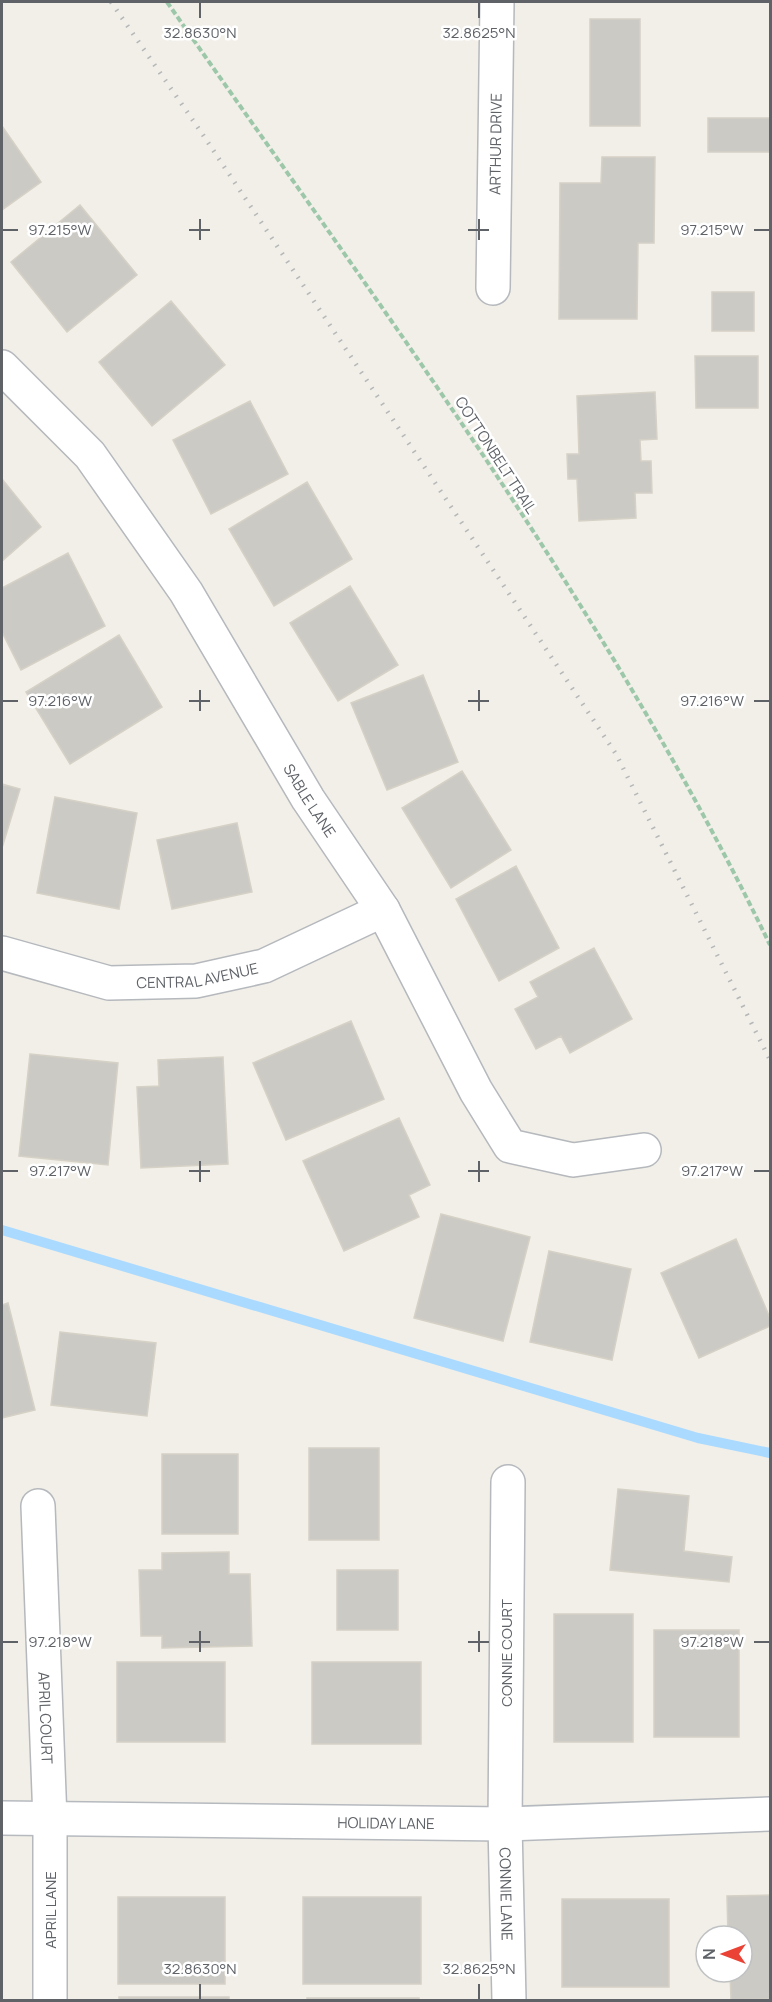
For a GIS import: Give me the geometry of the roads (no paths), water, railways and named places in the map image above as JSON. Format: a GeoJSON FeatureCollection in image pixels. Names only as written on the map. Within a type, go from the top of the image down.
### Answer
{"type":"FeatureCollection","features":[{"type":"Feature","properties":{"kind":"street","name":"ARTHUR DRIVE"},"geometry":{"type":"LineString","coordinates":[[493,288],[496,2]]}},
{"type":"Feature","properties":{"kind":"street","name":"SABLE LANE"},"geometry":{"type":"LineString","coordinates":[[2,367],[90,455],[173,572],[308,799],[383,910],[476,1091],[510,1146],[573,1160],[644,1149]]}},
{"type":"Feature","properties":{"kind":"street","name":"CENTRAL AVENUE"},"geometry":{"type":"LineString","coordinates":[[2,953],[109,983],[196,981],[264,966],[383,910]]}},
{"type":"Feature","properties":{"kind":"street","name":"CONNIE COURT"},"geometry":{"type":"LineString","coordinates":[[505,1824],[507,1482]]}},
{"type":"Feature","properties":{"kind":"street","name":"APRIL COURT"},"geometry":{"type":"LineString","coordinates":[[38,1506],[50,1820]]}},
{"type":"Feature","properties":{"kind":"street","name":"HOLIDAY LANE"},"geometry":{"type":"LineString","coordinates":[[2,1818],[505,1824],[771,1814]]}},
{"type":"Feature","properties":{"kind":"street","name":"APRIL LANE"},"geometry":{"type":"LineString","coordinates":[[50,1820],[50,2001]]}},
{"type":"Feature","properties":{"kind":"street","name":"CONNIE LANE"},"geometry":{"type":"LineString","coordinates":[[505,1824],[509,2001]]}},
{"type":"Feature","properties":{"kind":"waterway"},"geometry":{"type":"LineString","coordinates":[[2,1230],[698,1438],[770,1453]]}},
{"type":"Feature","properties":{"kind":"railway"},"geometry":{"type":"LineString","coordinates":[[111,2],[201,132],[616,754],[770,1060]]}}]}
